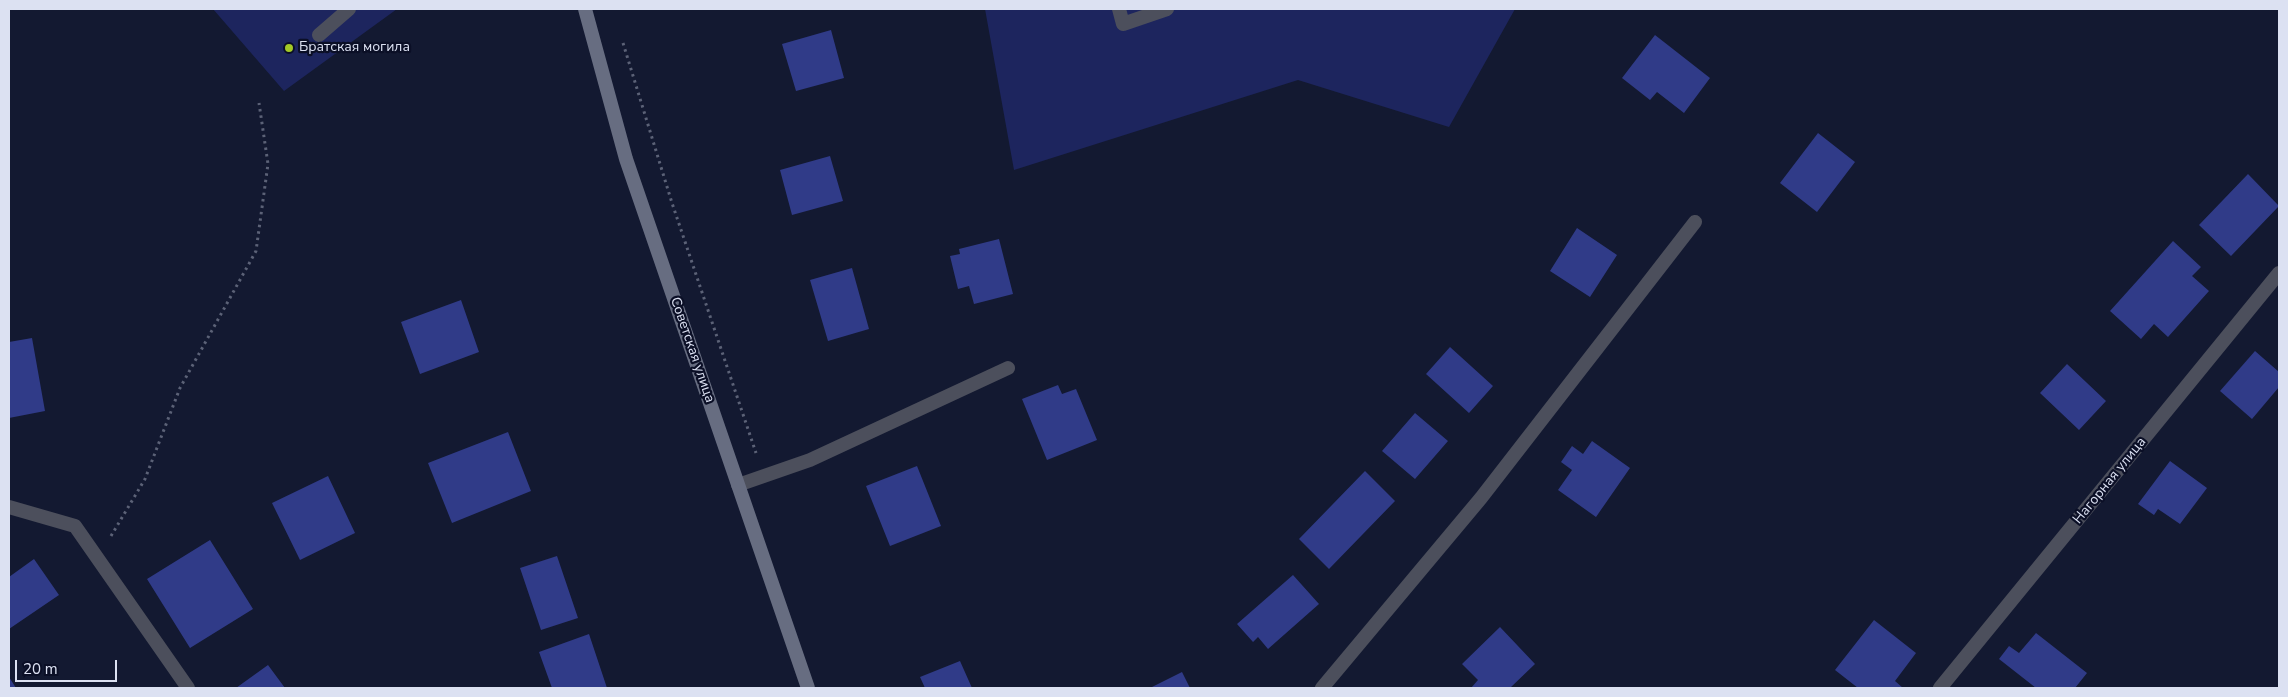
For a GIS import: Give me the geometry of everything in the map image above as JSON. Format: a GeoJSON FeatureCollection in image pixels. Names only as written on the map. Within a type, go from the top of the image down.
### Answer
{"type":"FeatureCollection","features":[{"type":"Feature","properties":{"kind":"main road","name":"Советская улица"},"geometry":{"type":"LineString","coordinates":[[585,9],[626,159],[808,688]]}},
{"type":"Feature","properties":{"kind":"street"},"geometry":{"type":"LineString","coordinates":[[319,35],[349,9]]}},
{"type":"Feature","properties":{"kind":"street"},"geometry":{"type":"LineString","coordinates":[[1119,9],[1124,24],[1167,9]]}},
{"type":"Feature","properties":{"kind":"street"},"geometry":{"type":"LineString","coordinates":[[1322,688],[1481,498],[1696,222]]}},
{"type":"Feature","properties":{"kind":"street","name":"Нагорная улица"},"geometry":{"type":"LineString","coordinates":[[1940,688],[2279,273]]}},
{"type":"Feature","properties":{"kind":"street"},"geometry":{"type":"LineString","coordinates":[[738,485],[810,460],[1008,368]]}},
{"type":"Feature","properties":{"kind":"street"},"geometry":{"type":"LineString","coordinates":[[9,507],[76,526],[188,688]]}},
{"type":"Feature","properties":{"kind":"path"},"geometry":{"type":"LineString","coordinates":[[620,36],[672,202],[764,476]]}},
{"type":"Feature","properties":{"kind":"path"},"geometry":{"type":"LineString","coordinates":[[98,558],[145,479],[180,388],[256,251],[268,164],[259,103]]}},
{"type":"Feature","properties":{"kind":"shaded area"},"geometry":{"type":"Polygon","coordinates":[[[213,9],[397,9],[284,91],[213,9]]]}},
{"type":"Feature","properties":{"kind":"shaded area"},"geometry":{"type":"Polygon","coordinates":[[[985,9],[1515,9],[1449,127],[1298,80],[1014,170],[985,9]]]}},
{"type":"Feature","properties":{"kind":"building"},"geometry":{"type":"Polygon","coordinates":[[[831,30],[844,78],[796,91],[782,44],[831,30]]]}},
{"type":"Feature","properties":{"kind":"building"},"geometry":{"type":"Polygon","coordinates":[[[1655,35],[1710,78],[1684,113],[1657,92],[1650,100],[1622,78],[1655,35]]]}},
{"type":"Feature","properties":{"kind":"building"},"geometry":{"type":"Polygon","coordinates":[[[1818,133],[1855,162],[1817,212],[1780,183],[1818,133]]]}},
{"type":"Feature","properties":{"kind":"building"},"geometry":{"type":"Polygon","coordinates":[[[830,156],[843,201],[792,215],[780,170],[830,156]]]}},
{"type":"Feature","properties":{"kind":"building"},"geometry":{"type":"Polygon","coordinates":[[[2248,174],[2279,206],[2231,256],[2199,225],[2248,174]]]}},
{"type":"Feature","properties":{"kind":"building"},"geometry":{"type":"Polygon","coordinates":[[[1577,228],[1617,255],[1590,297],[1550,271],[1577,228]]]}},
{"type":"Feature","properties":{"kind":"building"},"geometry":{"type":"Polygon","coordinates":[[[999,239],[1013,294],[974,304],[969,286],[958,289],[950,256],[960,254],[959,249],[999,239]]]}},
{"type":"Feature","properties":{"kind":"building"},"geometry":{"type":"Polygon","coordinates":[[[2173,241],[2201,267],[2192,276],[2209,291],[2168,337],[2154,324],[2141,339],[2110,311],[2173,241]]]}},
{"type":"Feature","properties":{"kind":"building"},"geometry":{"type":"Polygon","coordinates":[[[852,268],[869,329],[828,341],[810,280],[852,268]]]}},
{"type":"Feature","properties":{"kind":"building"},"geometry":{"type":"Polygon","coordinates":[[[461,300],[479,352],[420,374],[401,322],[461,300]]]}},
{"type":"Feature","properties":{"kind":"building"},"geometry":{"type":"Polygon","coordinates":[[[32,338],[45,411],[9,418],[9,342],[32,338]]]}},
{"type":"Feature","properties":{"kind":"building"},"geometry":{"type":"Polygon","coordinates":[[[1450,347],[1493,386],[1469,413],[1426,374],[1450,347]]]}},
{"type":"Feature","properties":{"kind":"building"},"geometry":{"type":"Polygon","coordinates":[[[2255,351],[2279,372],[2279,387],[2252,419],[2220,391],[2255,351]]]}},
{"type":"Feature","properties":{"kind":"building"},"geometry":{"type":"Polygon","coordinates":[[[2067,364],[2106,401],[2079,430],[2040,393],[2067,364]]]}},
{"type":"Feature","properties":{"kind":"building"},"geometry":{"type":"Polygon","coordinates":[[[1058,385],[1062,394],[1076,389],[1097,440],[1047,460],[1022,399],[1058,385]]]}},
{"type":"Feature","properties":{"kind":"building"},"geometry":{"type":"Polygon","coordinates":[[[1415,413],[1448,441],[1415,479],[1382,451],[1415,413]]]}},
{"type":"Feature","properties":{"kind":"building"},"geometry":{"type":"Polygon","coordinates":[[[508,432],[531,491],[452,523],[428,463],[508,432]]]}},
{"type":"Feature","properties":{"kind":"building"},"geometry":{"type":"Polygon","coordinates":[[[1592,441],[1630,468],[1596,517],[1558,490],[1572,470],[1561,462],[1572,446],[1583,454],[1592,441]]]}},
{"type":"Feature","properties":{"kind":"building"},"geometry":{"type":"Polygon","coordinates":[[[2170,461],[2207,488],[2180,524],[2158,509],[2154,515],[2138,504],[2170,461]]]}},
{"type":"Feature","properties":{"kind":"building"},"geometry":{"type":"Polygon","coordinates":[[[917,466],[941,526],[890,546],[866,486],[917,466]]]}},
{"type":"Feature","properties":{"kind":"building"},"geometry":{"type":"Polygon","coordinates":[[[1365,471],[1395,501],[1329,569],[1299,539],[1365,471]]]}},
{"type":"Feature","properties":{"kind":"building"},"geometry":{"type":"Polygon","coordinates":[[[328,476],[355,533],[300,560],[272,503],[328,476]]]}},
{"type":"Feature","properties":{"kind":"building"},"geometry":{"type":"Polygon","coordinates":[[[210,540],[253,609],[190,648],[147,579],[210,540]]]}},
{"type":"Feature","properties":{"kind":"building"},"geometry":{"type":"Polygon","coordinates":[[[557,556],[578,618],[541,630],[520,568],[557,556]]]}},
{"type":"Feature","properties":{"kind":"building"},"geometry":{"type":"Polygon","coordinates":[[[34,559],[59,595],[9,629],[9,577],[34,559]]]}},
{"type":"Feature","properties":{"kind":"building"},"geometry":{"type":"Polygon","coordinates":[[[1293,575],[1319,604],[1268,649],[1258,637],[1253,642],[1237,624],[1293,575]]]}},
{"type":"Feature","properties":{"kind":"building"},"geometry":{"type":"Polygon","coordinates":[[[1874,620],[1916,653],[1895,681],[1903,688],[1858,688],[1835,670],[1874,620]]]}},
{"type":"Feature","properties":{"kind":"building"},"geometry":{"type":"Polygon","coordinates":[[[1500,627],[1535,664],[1510,688],[1471,688],[1478,680],[1462,664],[1500,627]]]}},
{"type":"Feature","properties":{"kind":"building"},"geometry":{"type":"Polygon","coordinates":[[[2036,633],[2087,673],[2075,688],[2036,688],[1999,659],[2009,646],[2019,653],[2036,633]]]}},
{"type":"Feature","properties":{"kind":"building"},"geometry":{"type":"Polygon","coordinates":[[[589,634],[607,688],[552,688],[539,652],[589,634]]]}},
{"type":"Feature","properties":{"kind":"building"},"geometry":{"type":"Polygon","coordinates":[[[960,661],[972,688],[925,688],[920,677],[960,661]]]}},
{"type":"Feature","properties":{"kind":"building"},"geometry":{"type":"Polygon","coordinates":[[[268,665],[285,688],[236,688],[268,665]]]}},
{"type":"Feature","properties":{"kind":"building"},"geometry":{"type":"Polygon","coordinates":[[[1182,672],[1190,688],[1150,688],[1182,672]]]}},
{"type":"Feature","properties":{"kind":"building"},"geometry":{"type":"Polygon","coordinates":[[[9,677],[16,688],[9,688],[9,677]]]}},
{"type":"Feature","properties":{"kind":"place","name":"Братская могила"},"geometry":{"type":"Point","coordinates":[289,48]}}]}
